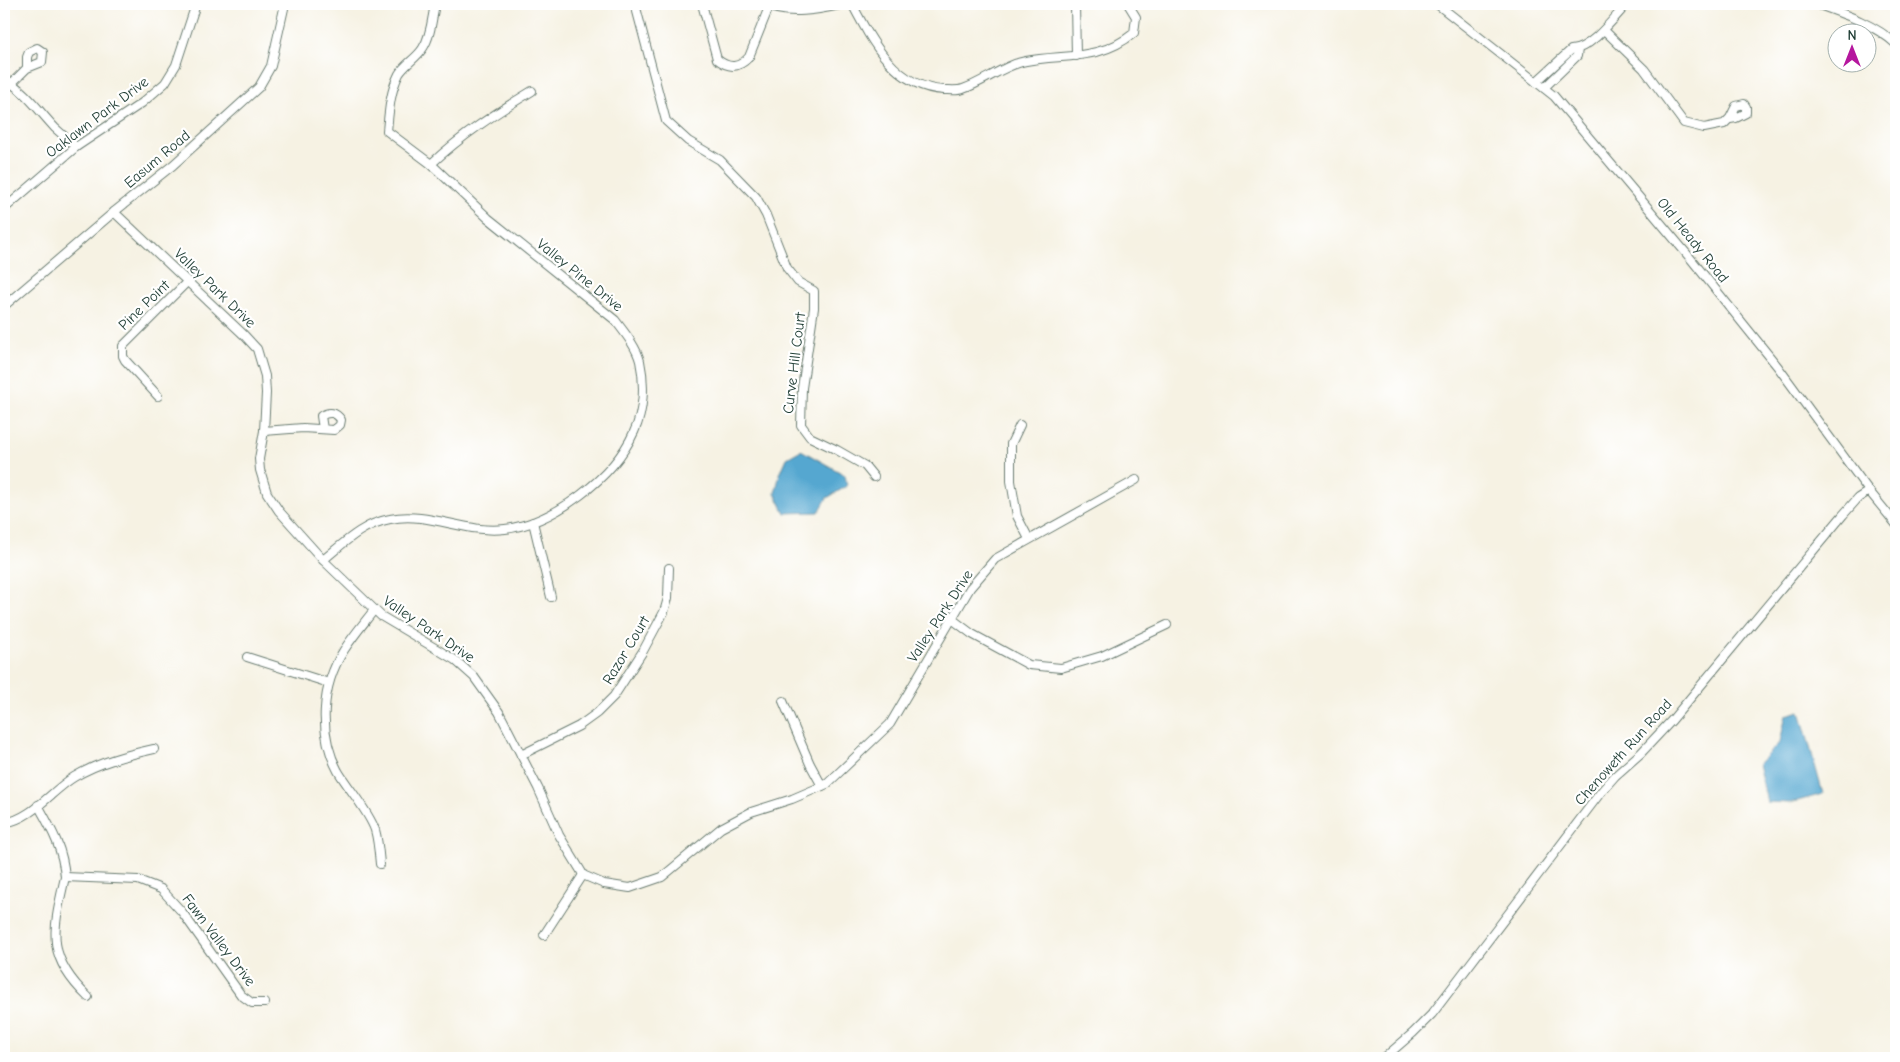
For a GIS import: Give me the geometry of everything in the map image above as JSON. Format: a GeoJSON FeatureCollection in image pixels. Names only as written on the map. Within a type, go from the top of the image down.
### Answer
{"type":"FeatureCollection","features":[{"type":"Feature","properties":{"kind":"street","name":"Oaklawn Park Drive"},"geometry":{"type":"LineString","coordinates":[[4,209],[76,147],[142,103],[164,83],[176,65],[196,4]]}},
{"type":"Feature","properties":{"kind":"street","name":"Easum Road"},"geometry":{"type":"LineString","coordinates":[[4,306],[114,212],[173,165],[258,87],[271,66],[284,4]]}},
{"type":"Feature","properties":{"kind":"street","name":"Valley Pine Drive"},"geometry":{"type":"LineString","coordinates":[[323,560],[361,529],[388,519],[431,518],[462,526],[493,530],[514,528],[558,511],[583,493],[602,475],[626,446],[634,432],[641,408],[642,378],[640,360],[628,336],[615,320],[488,218],[431,164],[388,130],[390,103],[394,86],[400,72],[422,49],[428,37],[435,4]]}},
{"type":"Feature","properties":{"kind":"street","name":"Curve Hill Court"},"geometry":{"type":"LineString","coordinates":[[635,4],[666,121],[688,142],[720,160],[756,197],[766,215],[787,268],[798,282],[814,291],[815,296],[802,388],[801,425],[810,437],[865,466],[874,477]]}},
{"type":"Feature","properties":{"kind":"street"},"geometry":{"type":"LineString","coordinates":[[702,4],[717,59],[724,65],[734,66],[743,63],[749,57],[767,5],[795,12],[844,4]]}},
{"type":"Feature","properties":{"kind":"street"},"geometry":{"type":"LineString","coordinates":[[852,4],[879,51],[906,79],[930,89],[961,90],[1020,62],[1054,56],[1076,56],[1105,51],[1122,43],[1134,33],[1136,17],[1128,4]]}},
{"type":"Feature","properties":{"kind":"street"},"geometry":{"type":"LineString","coordinates":[[1075,4],[1076,56]]}},
{"type":"Feature","properties":{"kind":"street","name":"Old Heady Road"},"geometry":{"type":"LineString","coordinates":[[1437,4],[1544,88],[1560,104],[1691,258],[1778,367],[1869,491],[1896,524]]}},
{"type":"Feature","properties":{"kind":"street"},"geometry":{"type":"LineString","coordinates":[[1536,82],[1571,50],[1578,49],[1604,30],[1627,4]]}},
{"type":"Feature","properties":{"kind":"street"},"geometry":{"type":"LineString","coordinates":[[1816,4],[1849,16],[1890,38],[1896,44]]}},
{"type":"Feature","properties":{"kind":"street"},"geometry":{"type":"LineString","coordinates":[[1604,30],[1644,70],[1684,123],[1704,128],[1724,124],[1730,119]]}},
{"type":"Feature","properties":{"kind":"street"},"geometry":{"type":"LineString","coordinates":[[1544,88],[1577,56],[1578,49]]}},
{"type":"Feature","properties":{"kind":"street"},"geometry":{"type":"LineString","coordinates":[[12,83],[27,68]]}},
{"type":"Feature","properties":{"kind":"street"},"geometry":{"type":"LineString","coordinates":[[4,79],[12,83],[39,108],[55,128],[76,147]]}},
{"type":"Feature","properties":{"kind":"street"},"geometry":{"type":"LineString","coordinates":[[431,164],[453,143],[497,112],[532,91]]}},
{"type":"Feature","properties":{"kind":"street","name":"Valley Park Drive"},"geometry":{"type":"LineString","coordinates":[[114,212],[257,349],[265,376],[266,392],[264,431],[259,459],[260,470],[267,493],[279,511],[323,560],[381,616],[455,660],[474,677],[499,712],[538,788],[559,835],[583,875],[604,884],[630,888],[662,877],[721,828],[751,812],[792,800],[827,784],[890,724],[970,588],[995,559],[1136,480]]}},
{"type":"Feature","properties":{"kind":"street","name":"Pine Point"},"geometry":{"type":"LineString","coordinates":[[158,396],[122,356],[123,346],[188,282]]}},
{"type":"Feature","properties":{"kind":"street"},"geometry":{"type":"LineString","coordinates":[[1020,425],[1011,444],[1011,481],[1017,516],[1029,539]]}},
{"type":"Feature","properties":{"kind":"street"},"geometry":{"type":"LineString","coordinates":[[264,431],[323,429]]}},
{"type":"Feature","properties":{"kind":"street","name":"Chenoweth Run Road"},"geometry":{"type":"LineString","coordinates":[[1384,1058],[1414,1033],[1432,1014],[1601,792],[1672,720],[1843,515],[1858,498],[1869,491]]}},
{"type":"Feature","properties":{"kind":"street"},"geometry":{"type":"LineString","coordinates":[[533,522],[551,597]]}},
{"type":"Feature","properties":{"kind":"street","name":"Razor Court"},"geometry":{"type":"LineString","coordinates":[[521,755],[580,726],[614,696],[643,651],[664,612],[668,598],[669,568]]}},
{"type":"Feature","properties":{"kind":"street"},"geometry":{"type":"LineString","coordinates":[[374,610],[344,650],[334,668],[326,701],[325,726],[330,752],[338,771],[373,826],[380,864]]}},
{"type":"Feature","properties":{"kind":"street"},"geometry":{"type":"LineString","coordinates":[[952,619],[972,634],[1029,665],[1061,668],[1102,656],[1167,625]]}},
{"type":"Feature","properties":{"kind":"street"},"geometry":{"type":"LineString","coordinates":[[247,658],[329,683]]}},
{"type":"Feature","properties":{"kind":"street"},"geometry":{"type":"LineString","coordinates":[[783,701],[810,764],[822,786]]}},
{"type":"Feature","properties":{"kind":"street"},"geometry":{"type":"LineString","coordinates":[[4,823],[29,813],[73,778],[90,768],[125,756],[154,749]]}},
{"type":"Feature","properties":{"kind":"street"},"geometry":{"type":"LineString","coordinates":[[38,805],[59,845],[64,877],[55,924],[56,948],[62,966],[88,998]]}},
{"type":"Feature","properties":{"kind":"street"},"geometry":{"type":"LineString","coordinates":[[544,935],[583,875]]}},
{"type":"Feature","properties":{"kind":"street","name":"Fawn Valley Drive"},"geometry":{"type":"LineString","coordinates":[[64,877],[138,880],[162,889],[182,912],[241,995],[252,1003],[265,1004]]}},
{"type":"Feature","properties":{"kind":"water"},"geometry":{"type":"Polygon","coordinates":[[[801,450],[845,475],[847,486],[827,498],[819,512],[785,513],[775,493],[787,458],[801,450]]]}},
{"type":"Feature","properties":{"kind":"water"},"geometry":{"type":"Polygon","coordinates":[[[1800,711],[1823,794],[1790,803],[1767,802],[1758,764],[1780,742],[1786,715],[1800,711]]]}}]}
